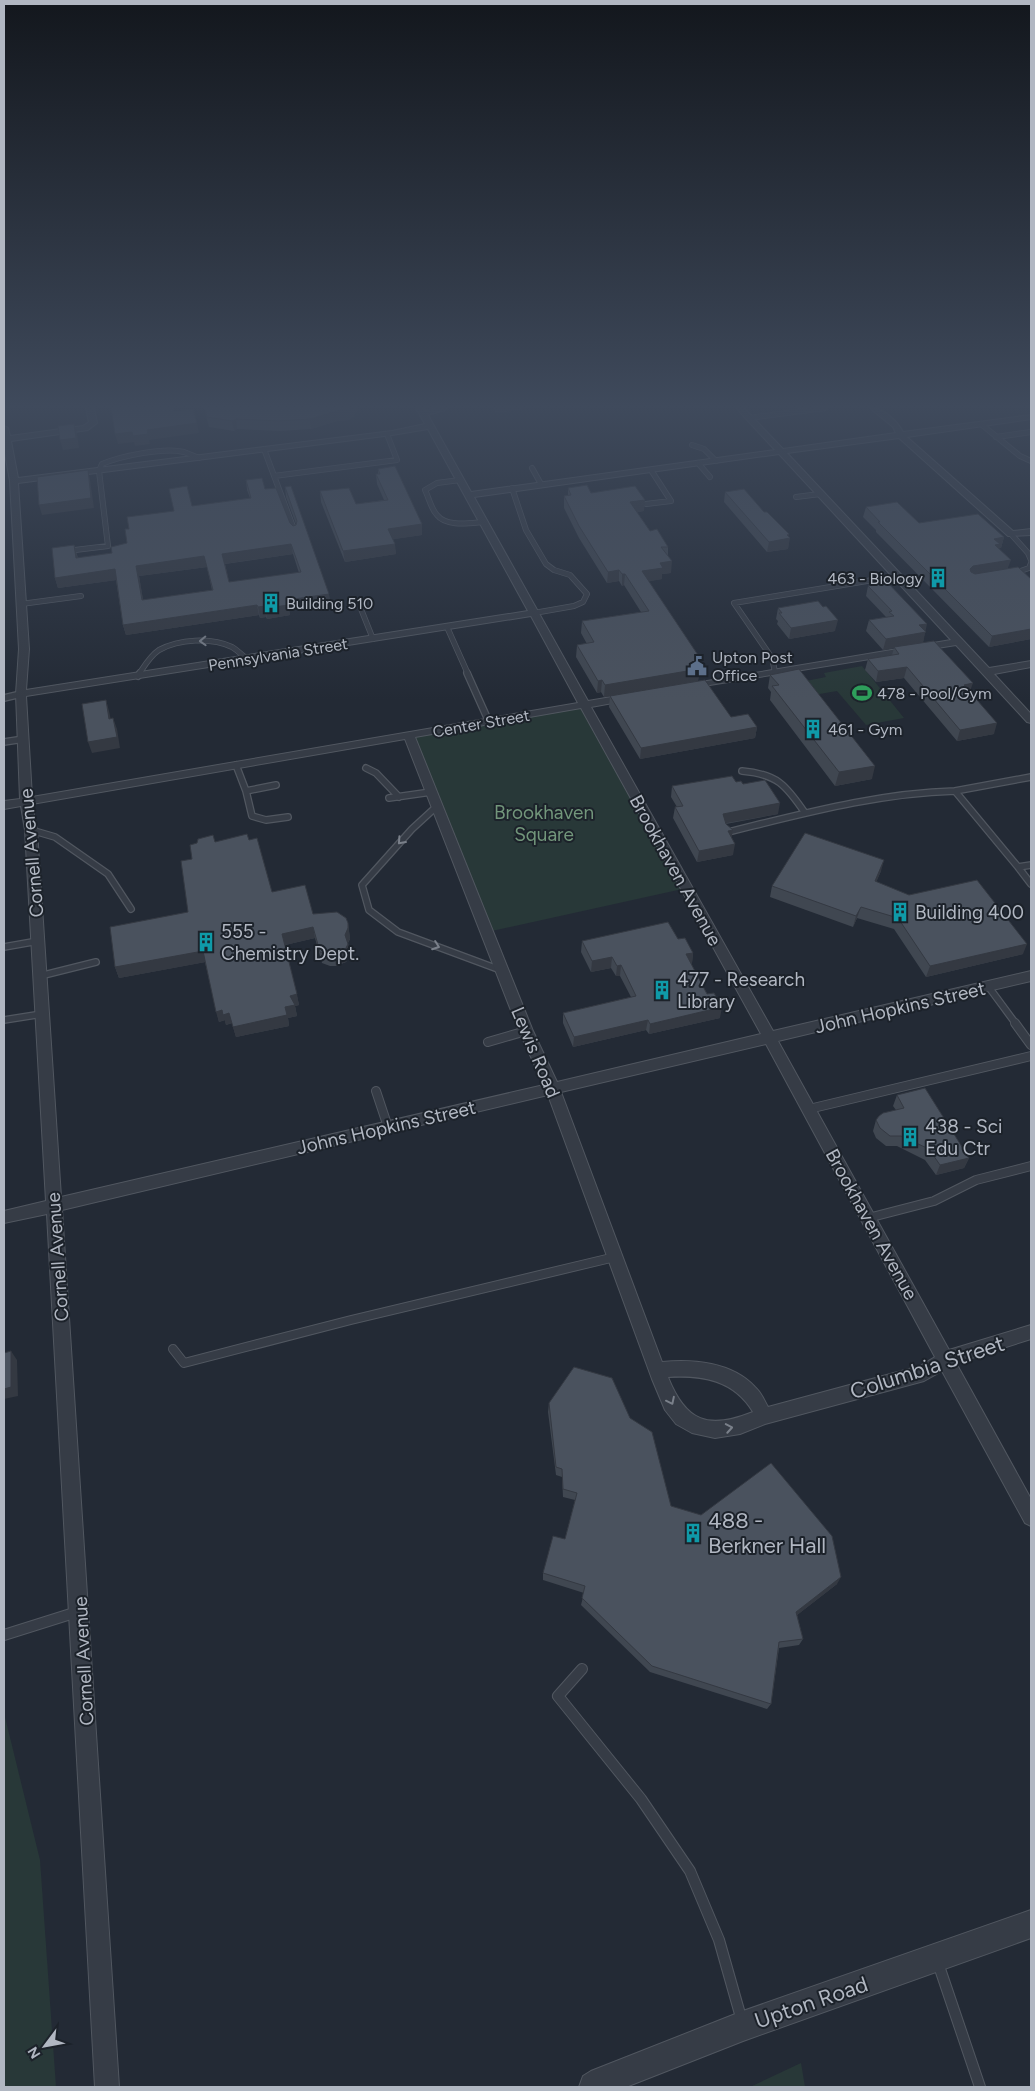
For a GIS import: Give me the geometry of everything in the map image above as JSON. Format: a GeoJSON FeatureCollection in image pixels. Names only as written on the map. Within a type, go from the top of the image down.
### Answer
{"type":"FeatureCollection","features":[{"type":"Feature","properties":{"kind":"street","name":"Cornell Avenue"},"geometry":{"type":"LineString","coordinates":[[16,506],[24,649],[22,694],[26,801],[31,830],[38,940],[80,1611],[107,2087]]}},
{"type":"Feature","properties":{"kind":"street","name":"Brookhaven Avenue"},"geometry":{"type":"LineString","coordinates":[[474,506],[809,1109],[1031,1517]]}},
{"type":"Feature","properties":{"kind":"street"},"geometry":{"type":"LineString","coordinates":[[831,506],[1031,720]]}},
{"type":"Feature","properties":{"kind":"street"},"geometry":{"type":"LineString","coordinates":[[979,506],[1011,534],[1031,532]]}},
{"type":"Feature","properties":{"kind":"street","name":"Pennsylvania Street"},"geometry":{"type":"LineString","coordinates":[[22,694],[534,613]]}},
{"type":"Feature","properties":{"kind":"street"},"geometry":{"type":"LineString","coordinates":[[680,688],[958,642]]}},
{"type":"Feature","properties":{"kind":"street"},"geometry":{"type":"LineString","coordinates":[[986,672],[1031,664]]}},
{"type":"Feature","properties":{"kind":"street","name":"Center Street"},"geometry":{"type":"LineString","coordinates":[[4,805],[642,695]]}},
{"type":"Feature","properties":{"kind":"street","name":"Lewis Road"},"geometry":{"type":"LineString","coordinates":[[409,736],[526,1031],[553,1089],[657,1370],[673,1408],[693,1427]]}},
{"type":"Feature","properties":{"kind":"street","name":"John Hopkins Street"},"geometry":{"type":"LineString","coordinates":[[769,1038],[1031,976]]}},
{"type":"Feature","properties":{"kind":"street","name":"Johns Hopkins Street"},"geometry":{"type":"LineString","coordinates":[[4,1218],[769,1038]]}},
{"type":"Feature","properties":{"kind":"street","name":"Columbia Street"},"geometry":{"type":"LineString","coordinates":[[693,1427],[713,1431],[741,1426],[764,1416],[924,1373],[946,1359],[1031,1332]]}},
{"type":"Feature","properties":{"kind":"street"},"geometry":{"type":"LineString","coordinates":[[657,1370],[683,1367],[724,1375],[748,1392],[764,1416]]}},
{"type":"Feature","properties":{"kind":"street","name":"Upton Road"},"geometry":{"type":"LineString","coordinates":[[594,2087],[602,2082],[743,2026],[1031,1924]]}},
{"type":"Feature","properties":{"kind":"lane"},"geometry":{"type":"LineString","coordinates":[[75,550],[108,546],[103,506]]}},
{"type":"Feature","properties":{"kind":"lane"},"geometry":{"type":"LineString","coordinates":[[285,506],[295,532]]}},
{"type":"Feature","properties":{"kind":"lane"},"geometry":{"type":"LineString","coordinates":[[432,506],[437,516],[444,520],[462,523],[483,522]]}},
{"type":"Feature","properties":{"kind":"lane"},"geometry":{"type":"LineString","coordinates":[[518,506],[526,530],[546,564],[554,570],[570,575],[587,594],[582,602],[574,606],[534,613]]}},
{"type":"Feature","properties":{"kind":"lane"},"geometry":{"type":"LineString","coordinates":[[1006,574],[1029,568],[1031,562],[1028,553],[1011,534]]}},
{"type":"Feature","properties":{"kind":"lane"},"geometry":{"type":"LineString","coordinates":[[775,672],[772,658],[734,603],[897,576]]}},
{"type":"Feature","properties":{"kind":"lane"},"geometry":{"type":"LineString","coordinates":[[22,604],[81,596]]}},
{"type":"Feature","properties":{"kind":"lane"},"geometry":{"type":"LineString","coordinates":[[361,608],[373,639]]}},
{"type":"Feature","properties":{"kind":"lane"},"geometry":{"type":"LineString","coordinates":[[447,627],[489,722]]}},
{"type":"Feature","properties":{"kind":"lane"},"geometry":{"type":"LineString","coordinates":[[138,676],[152,656],[162,649],[203,640],[214,641],[232,648],[247,659]]}},
{"type":"Feature","properties":{"kind":"lane"},"geometry":{"type":"LineString","coordinates":[[4,698],[22,694]]}},
{"type":"Feature","properties":{"kind":"lane"},"geometry":{"type":"LineString","coordinates":[[4,742],[24,739]]}},
{"type":"Feature","properties":{"kind":"lane"},"geometry":{"type":"LineString","coordinates":[[236,765],[246,791],[252,816],[266,820],[288,817]]}},
{"type":"Feature","properties":{"kind":"lane"},"geometry":{"type":"LineString","coordinates":[[366,768],[376,773],[399,797]]}},
{"type":"Feature","properties":{"kind":"lane"},"geometry":{"type":"LineString","coordinates":[[742,771],[758,772],[773,776],[785,784],[806,813]]}},
{"type":"Feature","properties":{"kind":"lane"},"geometry":{"type":"LineString","coordinates":[[728,832],[806,813],[915,792],[955,791],[1031,778]]}},
{"type":"Feature","properties":{"kind":"lane"},"geometry":{"type":"LineString","coordinates":[[246,791],[276,785]]}},
{"type":"Feature","properties":{"kind":"lane"},"geometry":{"type":"LineString","coordinates":[[955,791],[1031,884]]}},
{"type":"Feature","properties":{"kind":"lane"},"geometry":{"type":"LineString","coordinates":[[389,798],[431,792]]}},
{"type":"Feature","properties":{"kind":"lane"},"geometry":{"type":"LineString","coordinates":[[436,807],[412,829],[362,886],[369,910],[398,932],[503,971]]}},
{"type":"Feature","properties":{"kind":"lane"},"geometry":{"type":"LineString","coordinates":[[31,830],[55,837],[108,874],[131,909]]}},
{"type":"Feature","properties":{"kind":"lane"},"geometry":{"type":"LineString","coordinates":[[1018,867],[1031,864]]}},
{"type":"Feature","properties":{"kind":"lane"},"geometry":{"type":"LineString","coordinates":[[4,947],[38,940]]}},
{"type":"Feature","properties":{"kind":"lane"},"geometry":{"type":"LineString","coordinates":[[40,976],[96,962]]}},
{"type":"Feature","properties":{"kind":"lane"},"geometry":{"type":"LineString","coordinates":[[988,986],[1031,1044]]}},
{"type":"Feature","properties":{"kind":"lane"},"geometry":{"type":"LineString","coordinates":[[4,1020],[42,1014]]}},
{"type":"Feature","properties":{"kind":"lane"},"geometry":{"type":"LineString","coordinates":[[488,1042],[526,1031]]}},
{"type":"Feature","properties":{"kind":"lane"},"geometry":{"type":"LineString","coordinates":[[809,1109],[1031,1056]]}},
{"type":"Feature","properties":{"kind":"lane"},"geometry":{"type":"LineString","coordinates":[[376,1091],[388,1128]]}},
{"type":"Feature","properties":{"kind":"lane"},"geometry":{"type":"LineString","coordinates":[[868,1218],[934,1201],[976,1180],[1031,1166]]}},
{"type":"Feature","properties":{"kind":"lane"},"geometry":{"type":"LineString","coordinates":[[173,1349],[184,1363],[351,1320],[615,1257]]}},
{"type":"Feature","properties":{"kind":"lane"},"geometry":{"type":"LineString","coordinates":[[4,1635],[80,1611]]}},
{"type":"Feature","properties":{"kind":"lane"},"geometry":{"type":"LineString","coordinates":[[582,1669],[558,1696],[640,1799],[690,1871],[719,1940],[743,2026]]}},
{"type":"Feature","properties":{"kind":"lane"},"geometry":{"type":"LineString","coordinates":[[936,1958],[980,2087]]}},
{"type":"Feature","properties":{"kind":"green space","name":"478 - Pool/Gym"},"geometry":{"type":"Polygon","coordinates":[[[862,666],[904,718],[866,725],[837,691],[808,696],[796,683],[826,677],[824,673],[862,666]]]}},
{"type":"Feature","properties":{"kind":"green space","name":"Brookhaven Square"},"geometry":{"type":"Polygon","coordinates":[[[585,704],[687,888],[487,932],[409,736],[585,704]]]}},
{"type":"Feature","properties":{"kind":"green space"},"geometry":{"type":"Polygon","coordinates":[[[4,1713],[40,1860],[56,2087],[4,2087],[4,1713]]]}},
{"type":"Feature","properties":{"kind":"green space"},"geometry":{"type":"Polygon","coordinates":[[[801,2063],[805,2087],[750,2087],[801,2063]]]}},
{"type":"Feature","properties":{"kind":"building"},"geometry":{"type":"Polygon","coordinates":[[[173,506],[283,506],[293,526],[296,525],[297,521],[292,506],[298,506],[329,594],[287,600],[289,605],[265,608],[265,606],[258,607],[257,605],[123,625],[115,569],[55,578],[52,548],[74,545],[76,558],[112,553],[111,547],[127,543],[125,529],[129,529],[127,517],[174,511],[173,506]],[[291,544],[222,554],[229,582],[301,572],[291,544]],[[204,556],[136,566],[142,600],[213,590],[204,556]]]}},
{"type":"Feature","properties":{"kind":"building"},"geometry":{"type":"Polygon","coordinates":[[[326,506],[413,506],[422,524],[388,529],[395,544],[343,551],[326,506]]]}},
{"type":"Feature","properties":{"kind":"building"},"geometry":{"type":"Polygon","coordinates":[[[569,506],[632,506],[650,531],[657,529],[668,547],[661,547],[672,561],[660,563],[663,568],[642,571],[702,661],[694,662],[699,669],[605,685],[602,680],[598,681],[577,645],[594,642],[582,621],[649,611],[625,574],[622,574],[619,570],[608,572],[579,526],[569,506]]]}},
{"type":"Feature","properties":{"kind":"building"},"geometry":{"type":"Polygon","coordinates":[[[737,506],[758,506],[789,534],[787,535],[790,538],[769,542],[737,506]]]}},
{"type":"Feature","properties":{"kind":"building","name":"463 - Biology"},"geometry":{"type":"Polygon","coordinates":[[[901,506],[919,523],[978,514],[1004,537],[994,539],[1000,544],[995,545],[1011,560],[973,566],[970,569],[971,572],[975,574],[1018,567],[1031,579],[1031,629],[992,636],[878,522],[880,522],[866,507],[901,506]]]}},
{"type":"Feature","properties":{"kind":"building"},"geometry":{"type":"Polygon","coordinates":[[[887,582],[927,624],[919,625],[926,632],[886,639],[869,620],[894,616],[889,612],[892,611],[868,586],[887,582]]]}},
{"type":"Feature","properties":{"kind":"building"},"geometry":{"type":"Polygon","coordinates":[[[818,601],[823,607],[826,606],[838,620],[791,628],[779,613],[782,613],[778,608],[818,601]]]}},
{"type":"Feature","properties":{"kind":"building"},"geometry":{"type":"Polygon","coordinates":[[[934,641],[973,683],[964,685],[997,723],[960,730],[907,667],[878,671],[868,659],[899,654],[894,647],[934,641]]]}},
{"type":"Feature","properties":{"kind":"building"},"geometry":{"type":"Polygon","coordinates":[[[799,669],[875,766],[839,772],[772,686],[779,685],[770,675],[799,669]]]}},
{"type":"Feature","properties":{"kind":"building"},"geometry":{"type":"Polygon","coordinates":[[[705,680],[731,717],[748,714],[757,727],[641,748],[610,696],[705,680]]]}},
{"type":"Feature","properties":{"kind":"building"},"geometry":{"type":"Polygon","coordinates":[[[106,700],[109,719],[113,718],[117,737],[88,742],[82,704],[106,700]]]}},
{"type":"Feature","properties":{"kind":"building"},"geometry":{"type":"Polygon","coordinates":[[[732,776],[736,782],[741,781],[743,784],[765,780],[780,803],[723,814],[726,824],[733,830],[728,831],[735,844],[699,851],[675,807],[683,806],[672,786],[732,776]]]}},
{"type":"Feature","properties":{"kind":"building","name":"Building 400"},"geometry":{"type":"Polygon","coordinates":[[[805,833],[884,860],[875,881],[909,895],[977,880],[1027,944],[930,966],[898,918],[861,907],[856,916],[772,886],[805,833]]]}},
{"type":"Feature","properties":{"kind":"building","name":"555 - Chemistry Dept."},"geometry":{"type":"Polygon","coordinates":[[[247,834],[249,840],[257,838],[272,892],[305,885],[313,914],[337,912],[346,918],[348,928],[345,935],[348,944],[344,952],[328,955],[320,952],[313,927],[282,934],[297,994],[290,996],[295,1005],[285,1007],[287,1015],[233,1027],[229,1013],[223,1015],[222,1010],[216,1012],[203,951],[115,967],[110,927],[188,912],[181,861],[192,859],[190,845],[197,843],[198,839],[213,835],[215,842],[247,834]]]}},
{"type":"Feature","properties":{"kind":"building","name":"477 - Research Library"},"geometry":{"type":"Polygon","coordinates":[[[668,922],[678,939],[685,938],[693,953],[686,954],[707,994],[714,993],[722,1007],[650,1024],[648,1020],[574,1037],[563,1013],[636,996],[621,965],[617,966],[612,957],[592,961],[582,941],[668,922]]]}},
{"type":"Feature","properties":{"kind":"building","name":"438 - Sci Edu Ctr"},"geometry":{"type":"Polygon","coordinates":[[[925,1088],[969,1158],[940,1165],[929,1149],[901,1136],[890,1136],[880,1128],[876,1120],[879,1116],[883,1113],[904,1108],[897,1095],[925,1088]]]}},
{"type":"Feature","properties":{"kind":"building"},"geometry":{"type":"Polygon","coordinates":[[[11,1351],[11,1387],[4,1389],[4,1353],[11,1351]]]}},
{"type":"Feature","properties":{"kind":"building","name":"488 - Berkner Hall"},"geometry":{"type":"Polygon","coordinates":[[[574,1367],[612,1378],[630,1418],[652,1432],[671,1506],[701,1515],[771,1463],[832,1536],[841,1577],[796,1612],[803,1639],[779,1642],[771,1704],[652,1666],[582,1598],[585,1586],[543,1573],[553,1536],[565,1539],[577,1493],[563,1489],[562,1469],[556,1467],[549,1403],[574,1367]]]}},
{"type":"Feature","properties":{"kind":"place","name":"463 - Biology"},"geometry":{"type":"Point","coordinates":[938,578]}},
{"type":"Feature","properties":{"kind":"place","name":"Building 510"},"geometry":{"type":"Point","coordinates":[271,603]}},
{"type":"Feature","properties":{"kind":"place","name":"Upton Post Office"},"geometry":{"type":"Point","coordinates":[697,666]}},
{"type":"Feature","properties":{"kind":"place","name":"478 - Pool/Gym"},"geometry":{"type":"Point","coordinates":[862,693]}},
{"type":"Feature","properties":{"kind":"place","name":"461 - Gym"},"geometry":{"type":"Point","coordinates":[813,729]}},
{"type":"Feature","properties":{"kind":"place","name":"Building 400"},"geometry":{"type":"Point","coordinates":[900,912]}},
{"type":"Feature","properties":{"kind":"place","name":"555 - Chemistry Dept."},"geometry":{"type":"Point","coordinates":[206,942]}},
{"type":"Feature","properties":{"kind":"place","name":"477 - Research Library"},"geometry":{"type":"Point","coordinates":[662,990]}},
{"type":"Feature","properties":{"kind":"place","name":"438 - Sci Edu Ctr"},"geometry":{"type":"Point","coordinates":[910,1137]}},
{"type":"Feature","properties":{"kind":"place","name":"488 - Berkner Hall"},"geometry":{"type":"Point","coordinates":[693,1533]}}]}
